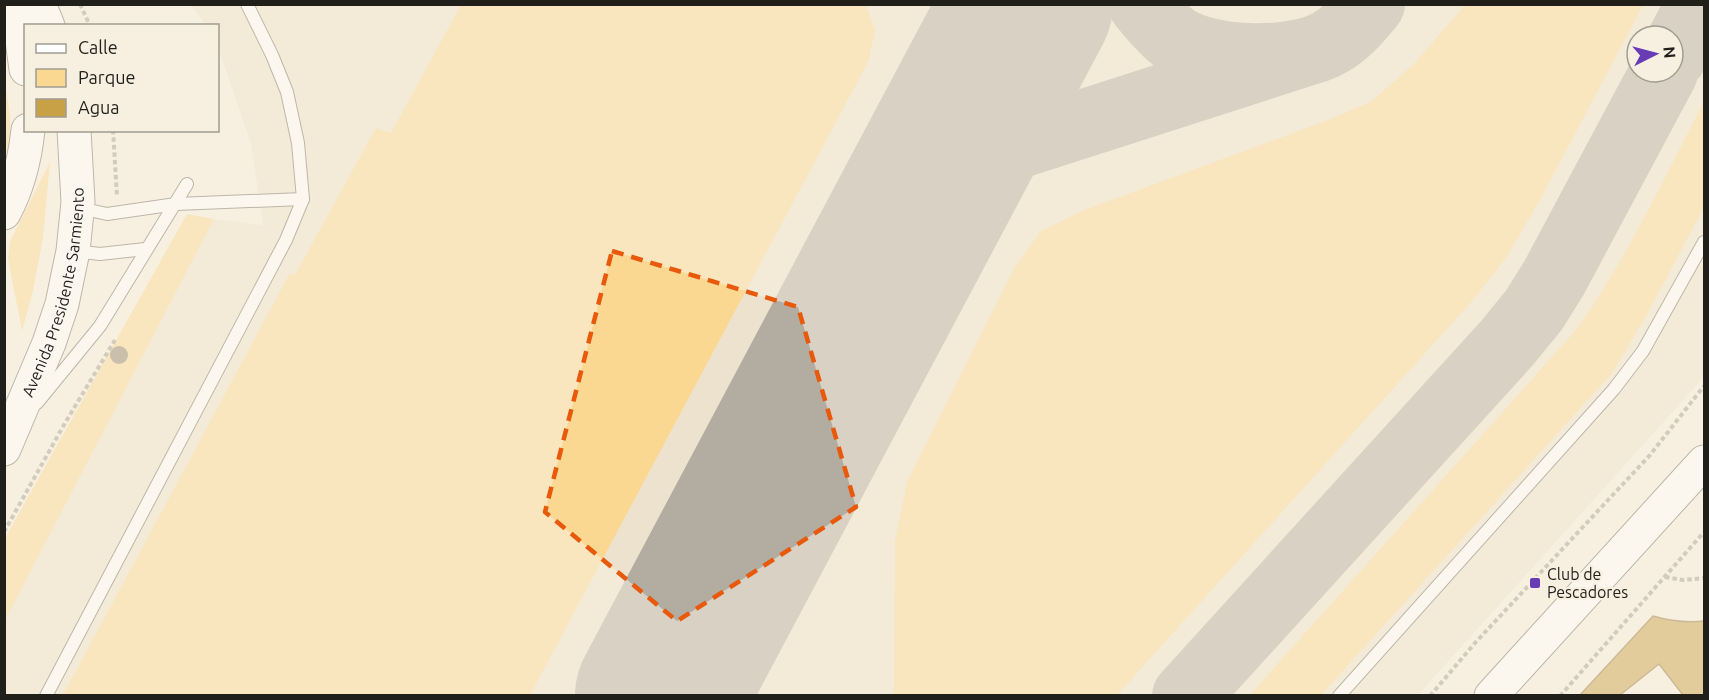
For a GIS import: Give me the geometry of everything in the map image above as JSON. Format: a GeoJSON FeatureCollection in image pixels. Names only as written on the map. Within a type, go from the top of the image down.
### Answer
{"type":"FeatureCollection","features":[{"type":"Feature","properties":{"kind":"main road"},"geometry":{"type":"LineString","coordinates":[[17,4],[24,55]]}},
{"type":"Feature","properties":{"kind":"main road"},"geometry":{"type":"LineString","coordinates":[[39,4],[47,24]]}},
{"type":"Feature","properties":{"kind":"main road"},"geometry":{"type":"LineString","coordinates":[[4,213],[13,195],[25,155],[28,132]]}},
{"type":"Feature","properties":{"kind":"main road","name":"Avenida Presidente Sarmiento"},"geometry":{"type":"LineString","coordinates":[[8,442],[62,304],[73,251],[78,202],[74,132]]}},
{"type":"Feature","properties":{"kind":"main road"},"geometry":{"type":"LineString","coordinates":[[1491,696],[1704,462]]}},
{"type":"Feature","properties":{"kind":"lane"},"geometry":{"type":"LineString","coordinates":[[46,696],[286,240],[303,199],[298,143],[287,92],[273,55],[247,4]]}},
{"type":"Feature","properties":{"kind":"lane"},"geometry":{"type":"LineString","coordinates":[[8,442],[100,326],[145,249],[187,184]]}},
{"type":"Feature","properties":{"kind":"lane"},"geometry":{"type":"LineString","coordinates":[[78,202],[89,210],[107,214],[176,204],[303,199]]}},
{"type":"Feature","properties":{"kind":"lane"},"geometry":{"type":"LineString","coordinates":[[1339,696],[1614,389],[1642,351],[1704,242]]}},
{"type":"Feature","properties":{"kind":"lane"},"geometry":{"type":"LineString","coordinates":[[73,251],[100,254],[145,249]]}},
{"type":"Feature","properties":{"kind":"path"},"geometry":{"type":"LineString","coordinates":[[80,4],[89,24]]}},
{"type":"Feature","properties":{"kind":"path"},"geometry":{"type":"LineString","coordinates":[[1430,696],[1475,643],[1650,454],[1704,386]]}},
{"type":"Feature","properties":{"kind":"path"},"geometry":{"type":"LineString","coordinates":[[1560,696],[1704,532]]}},
{"type":"Feature","properties":{"kind":"path"},"geometry":{"type":"LineString","coordinates":[[1665,577],[1683,580],[1704,578]]}},
{"type":"Feature","properties":{"kind":"highlighted area"},"geometry":{"type":"Polygon","coordinates":[[[612,251],[798,307],[856,507],[677,621],[545,512],[612,251]]]}},
{"type":"Feature","properties":{"kind":"shaded area"},"geometry":{"type":"Polygon","coordinates":[[[190,5],[1704,5],[1704,377],[1418,695],[5,695],[4,620],[214,219],[263,225],[251,144],[219,50],[219,24],[205,24],[190,5]]]}},
{"type":"Feature","properties":{"kind":"green space"},"geometry":{"type":"Polygon","coordinates":[[[461,5],[866,5],[875,31],[868,62],[530,695],[63,695],[290,273],[295,275],[376,128],[391,133],[461,5]]]}},
{"type":"Feature","properties":{"kind":"green space"},"geometry":{"type":"Polygon","coordinates":[[[1465,5],[1643,5],[1633,24],[1625,24],[1625,39],[1542,196],[1506,258],[1472,301],[1117,695],[894,695],[895,541],[907,482],[1015,267],[1041,231],[1082,211],[1331,119],[1372,101],[1413,65],[1465,5]]]}},
{"type":"Feature","properties":{"kind":"green space"},"geometry":{"type":"Polygon","coordinates":[[[4,80],[9,106],[10,130],[9,153],[4,179],[4,80]]]}},
{"type":"Feature","properties":{"kind":"green space"},"geometry":{"type":"Polygon","coordinates":[[[1704,102],[1704,207],[1645,318],[1612,373],[1321,695],[1250,695],[1576,330],[1628,247],[1704,102]]]}},
{"type":"Feature","properties":{"kind":"green space"},"geometry":{"type":"Polygon","coordinates":[[[50,162],[43,238],[33,291],[22,331],[8,259],[10,241],[50,162]]]}},
{"type":"Feature","properties":{"kind":"green space"},"geometry":{"type":"Polygon","coordinates":[[[187,214],[214,219],[5,620],[5,538],[187,214]]]}},
{"type":"Feature","properties":{"kind":"water"},"geometry":{"type":"Polygon","coordinates":[[[1653,616],[1678,621],[1704,621],[1704,695],[1683,695],[1659,664],[1620,695],[1580,695],[1653,616]]]}},
{"type":"Feature","properties":{"kind":"taxiway"},"geometry":{"type":"LineString","coordinates":[[967,120],[984,65],[984,36],[972,4]]}},
{"type":"Feature","properties":{"kind":"taxiway"},"geometry":{"type":"LineString","coordinates":[[1142,4],[1174,38],[1189,46],[1230,56],[1252,57],[1296,54],[1331,42],[1352,25],[1371,4]]}},
{"type":"Feature","properties":{"kind":"taxiway"},"geometry":{"type":"LineString","coordinates":[[1685,33],[1700,4]]}},
{"type":"Feature","properties":{"kind":"taxiway"},"geometry":{"type":"LineString","coordinates":[[916,217],[949,175],[989,154],[1303,53]]}},
{"type":"Feature","properties":{"kind":"taxiway"},"geometry":{"type":"LineString","coordinates":[[1186,696],[1507,343],[1534,310],[1554,278],[1658,84]]}},
{"type":"Feature","properties":{"kind":"runway"},"geometry":{"type":"LineString","coordinates":[[660,696],[1028,4]]}},
{"type":"Feature","properties":{"kind":"place","name":"Club de Pescadores"},"geometry":{"type":"Point","coordinates":[1535,583]}}]}
